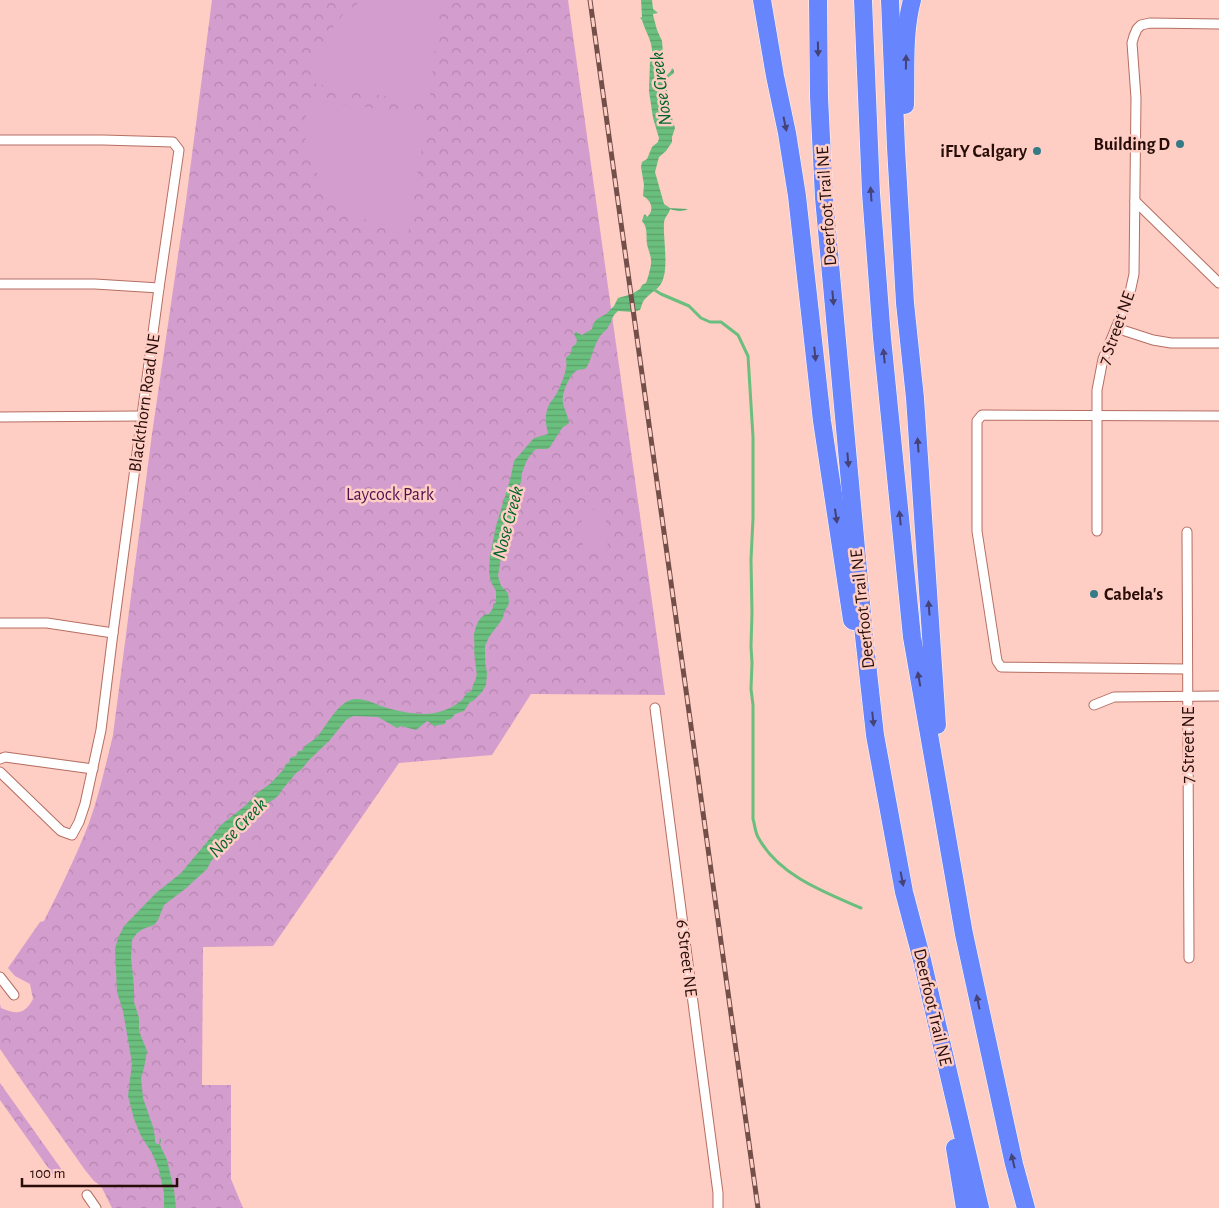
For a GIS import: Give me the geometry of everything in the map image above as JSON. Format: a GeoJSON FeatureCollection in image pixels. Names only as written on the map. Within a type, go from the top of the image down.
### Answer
{"type":"FeatureCollection","features":[{"type":"Feature","properties":{"kind":"highway"},"geometry":{"type":"LineString","coordinates":[[751,0],[775,76]]}},
{"type":"Feature","properties":{"kind":"highway"},"geometry":{"type":"LineString","coordinates":[[762,0],[797,196],[822,421],[852,620],[864,636]]}},
{"type":"Feature","properties":{"kind":"highway","name":"Deerfoot Trail NE"},"geometry":{"type":"LineString","coordinates":[[818,0],[819,96],[824,198],[864,636],[875,736],[904,892],[922,960],[980,1208]]}},
{"type":"Feature","properties":{"kind":"highway"},"geometry":{"type":"LineString","coordinates":[[863,0],[870,193],[882,338],[912,638],[964,934],[1014,1164],[1026,1208]]}},
{"type":"Feature","properties":{"kind":"highway"},"geometry":{"type":"LineString","coordinates":[[890,0],[905,303],[915,398],[938,735],[966,909],[964,934]]}},
{"type":"Feature","properties":{"kind":"highway"},"geometry":{"type":"LineString","coordinates":[[905,303],[908,233],[905,167],[906,53],[912,0]]}},
{"type":"Feature","properties":{"kind":"highway"},"geometry":{"type":"LineString","coordinates":[[922,960],[965,1208]]}},
{"type":"Feature","properties":{"kind":"street","name":"7 Street NE"},"geometry":{"type":"LineString","coordinates":[[1097,532],[1097,390],[1099,375],[1103,359],[1129,297],[1132,287],[1135,256],[1136,98],[1132,51],[1134,36],[1141,25],[1150,23],[1219,24]]}},
{"type":"Feature","properties":{"kind":"street","name":"Blackthorn Road NE"},"geometry":{"type":"LineString","coordinates":[[0,140],[174,142],[180,150],[159,288],[101,730],[85,804],[72,835],[61,831],[0,772]]}},
{"type":"Feature","properties":{"kind":"street"},"geometry":{"type":"LineString","coordinates":[[1135,201],[1219,283]]}},
{"type":"Feature","properties":{"kind":"street"},"geometry":{"type":"LineString","coordinates":[[0,284],[95,284],[159,288]]}},
{"type":"Feature","properties":{"kind":"street"},"geometry":{"type":"LineString","coordinates":[[1116,328],[1153,340],[1171,343],[1219,343]]}},
{"type":"Feature","properties":{"kind":"street"},"geometry":{"type":"LineString","coordinates":[[1187,669],[1001,667],[997,661],[977,531],[977,421],[982,415],[1098,417],[1219,416]]}},
{"type":"Feature","properties":{"kind":"street"},"geometry":{"type":"LineString","coordinates":[[0,417],[142,416]]}},
{"type":"Feature","properties":{"kind":"street","name":"7 Street NE"},"geometry":{"type":"LineString","coordinates":[[1187,532],[1189,958]]}},
{"type":"Feature","properties":{"kind":"street"},"geometry":{"type":"LineString","coordinates":[[0,623],[47,623],[113,633]]}},
{"type":"Feature","properties":{"kind":"street"},"geometry":{"type":"LineString","coordinates":[[1094,705],[1114,697],[1219,696]]}},
{"type":"Feature","properties":{"kind":"street","name":"6 Street NE"},"geometry":{"type":"LineString","coordinates":[[655,708],[718,1193],[718,1208]]}},
{"type":"Feature","properties":{"kind":"street"},"geometry":{"type":"LineString","coordinates":[[0,759],[5,757],[93,769]]}},
{"type":"Feature","properties":{"kind":"street"},"geometry":{"type":"LineString","coordinates":[[0,977],[14,995]]}},
{"type":"Feature","properties":{"kind":"street"},"geometry":{"type":"LineString","coordinates":[[88,1195],[96,1208]]}},
{"type":"Feature","properties":{"kind":"green space","name":"Laycock Park"},"geometry":{"type":"Polygon","coordinates":[[[212,0],[568,0],[665,695],[531,694],[492,755],[399,763],[273,946],[203,947],[202,1085],[231,1085],[231,1179],[243,1208],[112,1208],[101,1186],[85,1170],[0,1049],[0,1004],[1,1008],[12,1012],[20,1012],[27,1008],[33,999],[30,984],[15,976],[8,968],[40,922],[44,921],[73,861],[93,812],[113,735],[152,434],[186,201],[212,0]]]}},
{"type":"Feature","properties":{"kind":"green space"},"geometry":{"type":"Polygon","coordinates":[[[363,0],[440,0],[430,96],[422,103],[311,83],[314,61],[326,36],[345,12],[363,0]]]}},
{"type":"Feature","properties":{"kind":"green space"},"geometry":{"type":"Polygon","coordinates":[[[308,100],[422,114],[426,123],[408,234],[384,228],[362,218],[338,201],[322,183],[310,160],[304,133],[308,100]]]}},
{"type":"Feature","properties":{"kind":"green space"},"geometry":{"type":"Polygon","coordinates":[[[605,509],[608,550],[583,551],[581,510],[605,509]]]}},
{"type":"Feature","properties":{"kind":"green space"},"geometry":{"type":"Polygon","coordinates":[[[0,1083],[62,1170],[54,1176],[0,1100],[0,1083]]]}},
{"type":"Feature","properties":{"kind":"water","name":"Nose Creek"},"geometry":{"type":"Polygon","coordinates":[[[641,0],[652,0],[653,9],[658,13],[653,15],[662,41],[665,77],[672,68],[674,70],[674,73],[665,80],[675,128],[672,142],[659,157],[655,172],[664,204],[670,208],[688,209],[679,211],[670,209],[665,218],[665,269],[662,282],[644,300],[640,310],[633,312],[618,311],[614,316],[608,328],[598,339],[586,368],[575,371],[566,385],[563,399],[569,423],[562,428],[550,447],[547,449],[536,449],[526,462],[515,496],[498,576],[501,586],[508,593],[509,602],[503,618],[489,637],[485,646],[486,685],[464,711],[446,720],[445,724],[434,726],[427,721],[416,730],[401,726],[397,728],[378,717],[354,716],[346,720],[329,741],[297,772],[279,795],[264,805],[211,861],[207,869],[164,905],[154,925],[137,933],[132,940],[131,958],[134,1002],[139,1018],[139,1031],[147,1051],[141,1078],[143,1098],[157,1144],[159,1144],[160,1137],[160,1145],[167,1160],[174,1190],[176,1208],[164,1208],[164,1193],[159,1170],[152,1153],[141,1136],[128,1096],[132,1063],[123,1011],[117,992],[115,949],[118,938],[124,926],[156,893],[181,873],[222,824],[270,784],[286,764],[290,762],[290,758],[296,756],[298,751],[302,751],[305,746],[318,736],[339,708],[349,700],[366,700],[404,712],[425,714],[435,713],[454,706],[463,699],[467,692],[472,690],[477,675],[474,649],[475,629],[480,619],[489,614],[493,604],[496,603],[496,591],[491,582],[489,572],[490,556],[496,526],[514,461],[534,438],[548,434],[547,411],[564,377],[566,357],[576,344],[577,340],[574,334],[576,332],[582,335],[592,329],[597,319],[614,306],[618,298],[632,294],[646,283],[650,271],[651,259],[646,229],[642,221],[644,215],[647,217],[651,211],[651,205],[643,196],[644,185],[641,167],[642,162],[647,159],[652,147],[658,142],[659,138],[653,118],[649,91],[652,50],[650,40],[640,18],[642,17],[641,0]]]}},
{"type":"Feature","properties":{"kind":"waterway"},"geometry":{"type":"LineString","coordinates":[[653,289],[689,306],[701,318],[710,322],[721,322],[738,335],[748,356],[753,437],[751,689],[753,705],[753,819],[756,833],[777,862],[790,872],[817,889],[861,908]]}},
{"type":"Feature","properties":{"kind":"railway"},"geometry":{"type":"LineString","coordinates":[[590,0],[758,1208]]}},
{"type":"Feature","properties":{"kind":"place","name":"Building D"},"geometry":{"type":"Point","coordinates":[1180,144]}},
{"type":"Feature","properties":{"kind":"place","name":"iFLY Calgary"},"geometry":{"type":"Point","coordinates":[1037,151]}},
{"type":"Feature","properties":{"kind":"place","name":"Cabela's"},"geometry":{"type":"Point","coordinates":[1094,594]}}]}
